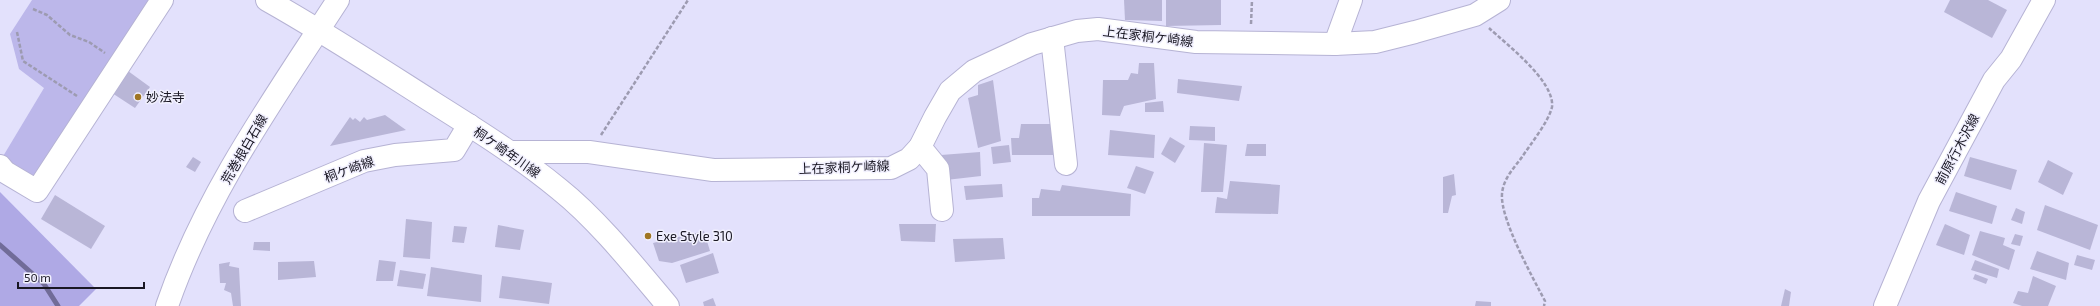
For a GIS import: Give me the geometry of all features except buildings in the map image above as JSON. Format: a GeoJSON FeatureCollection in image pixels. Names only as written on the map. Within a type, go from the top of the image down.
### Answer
{"type":"FeatureCollection","features":[{"type":"Feature","properties":{"kind":"street"},"geometry":{"type":"LineString","coordinates":[[0,166],[5,172],[37,191],[162,0]]}},
{"type":"Feature","properties":{"kind":"street","name":"桐ケ崎年川線"},"geometry":{"type":"LineString","coordinates":[[267,0],[319,30],[469,125],[510,152],[560,189],[605,234],[668,306]]}},
{"type":"Feature","properties":{"kind":"street","name":"荒巻根白石線"},"geometry":{"type":"LineString","coordinates":[[167,306],[192,243],[218,195],[261,119],[338,0]]}},
{"type":"Feature","properties":{"kind":"street"},"geometry":{"type":"LineString","coordinates":[[1335,44],[1352,0]]}},
{"type":"Feature","properties":{"kind":"street","name":"上在家桐ケ崎線"},"geometry":{"type":"LineString","coordinates":[[510,152],[590,152],[714,170],[891,168],[909,158],[920,147],[950,91],[974,71],[1032,44],[1077,31],[1098,29],[1196,42],[1335,44],[1375,42],[1475,15],[1499,0]]}},
{"type":"Feature","properties":{"kind":"street","name":"前原行木沢線"},"geometry":{"type":"LineString","coordinates":[[1885,306],[1929,202],[1994,80],[2011,59],[2044,0]]}},
{"type":"Feature","properties":{"kind":"street"},"geometry":{"type":"LineString","coordinates":[[1052,38],[1066,164]]}},
{"type":"Feature","properties":{"kind":"street","name":"桐ケ崎線"},"geometry":{"type":"LineString","coordinates":[[245,211],[364,161],[395,155],[454,150],[469,125]]}},
{"type":"Feature","properties":{"kind":"street"},"geometry":{"type":"LineString","coordinates":[[920,147],[938,169],[942,210]]}},
{"type":"Feature","properties":{"kind":"path"},"geometry":{"type":"LineString","coordinates":[[590,152],[688,0]]}},
{"type":"Feature","properties":{"kind":"path"},"geometry":{"type":"LineString","coordinates":[[1250,43],[1252,0]]}},
{"type":"Feature","properties":{"kind":"path"},"geometry":{"type":"LineString","coordinates":[[33,9],[47,15],[70,35],[89,42],[121,63]]}},
{"type":"Feature","properties":{"kind":"path"},"geometry":{"type":"LineString","coordinates":[[1475,15],[1531,67],[1549,91],[1552,107],[1547,119],[1506,179],[1502,194],[1504,211],[1526,263],[1545,301],[1544,306]]}},
{"type":"Feature","properties":{"kind":"path"},"geometry":{"type":"LineString","coordinates":[[17,32],[22,61],[93,106]]}},
{"type":"Feature","properties":{"kind":"shaded area"},"geometry":{"type":"Polygon","coordinates":[[[32,0],[149,0],[33,183],[2,158],[44,88],[19,69],[10,34],[32,0]]]}},
{"type":"Feature","properties":{"kind":"shaded area"},"geometry":{"type":"Polygon","coordinates":[[[0,192],[96,289],[79,306],[0,306],[0,192]]]}},
{"type":"Feature","properties":{"kind":"waterway"},"geometry":{"type":"LineString","coordinates":[[0,245],[44,284],[58,306]]}},
{"type":"Feature","properties":{"kind":"place","name":"妙法寺"},"geometry":{"type":"Point","coordinates":[138,97]}},
{"type":"Feature","properties":{"kind":"place","name":"Exe Style 310"},"geometry":{"type":"Point","coordinates":[648,236]}}]}
